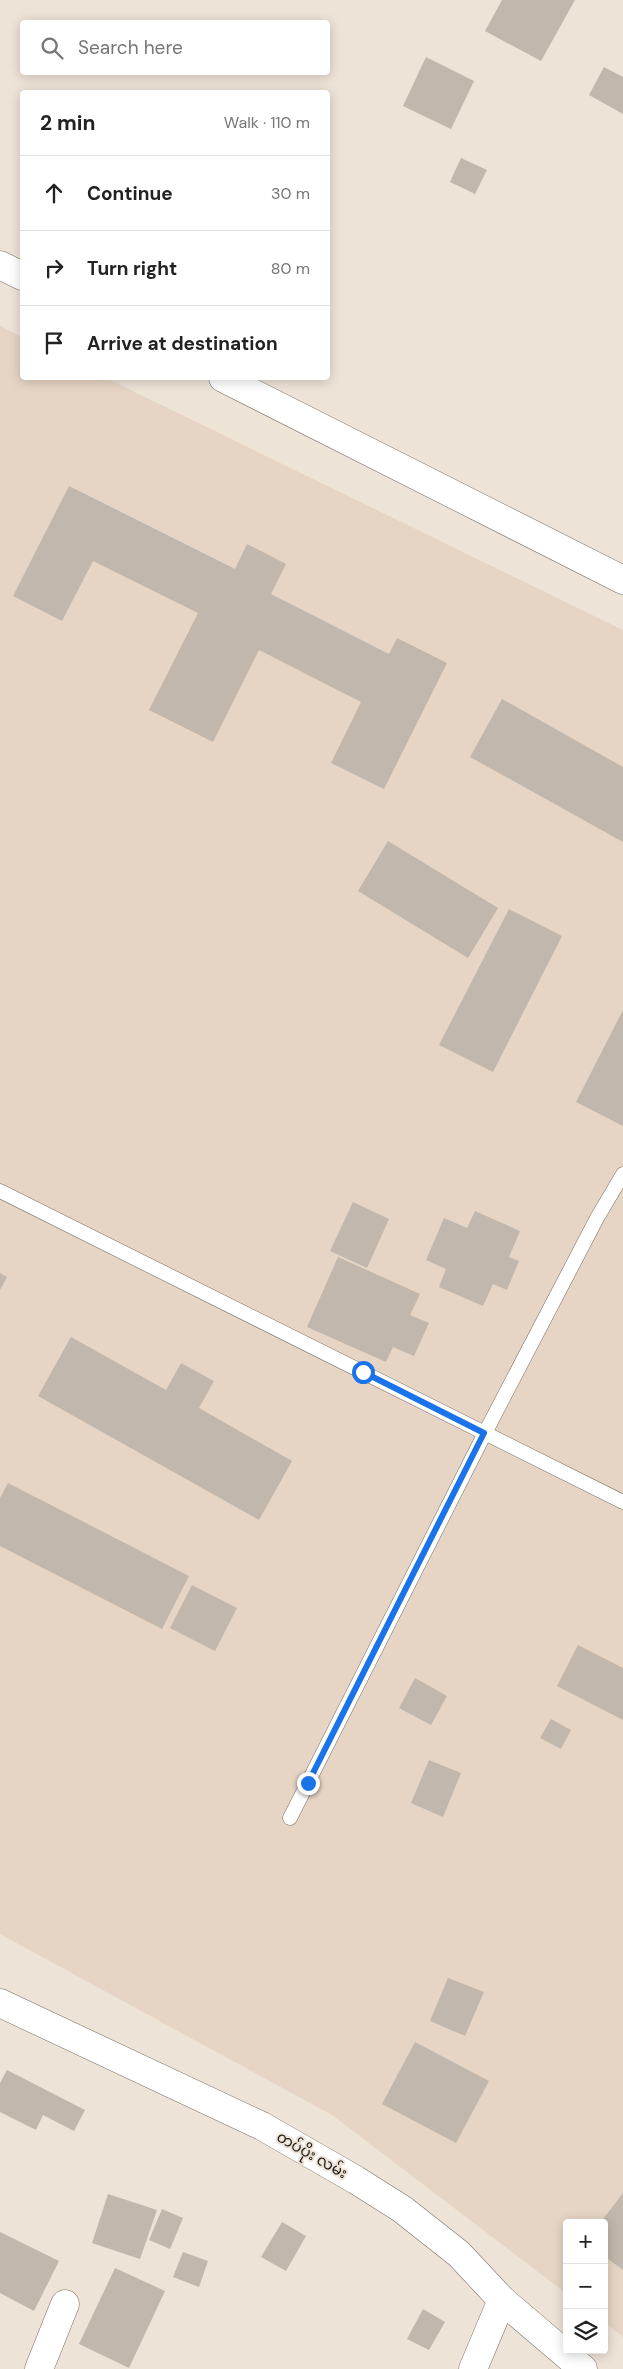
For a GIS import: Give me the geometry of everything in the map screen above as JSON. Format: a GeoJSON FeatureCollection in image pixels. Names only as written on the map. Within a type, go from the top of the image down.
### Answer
{"type":"FeatureCollection","features":[{"type":"Feature","properties":{"kind":"street"},"geometry":{"type":"LineString","coordinates":[[0,265],[20,275]]}},
{"type":"Feature","properties":{"kind":"street"},"geometry":{"type":"LineString","coordinates":[[227,380],[623,580]]}},
{"type":"Feature","properties":{"kind":"street","name":"တပ်ပိုး လမ်း"},"geometry":{"type":"LineString","coordinates":[[0,2003],[262,2126],[356,2180],[402,2209],[459,2254],[502,2300],[584,2369]]}},
{"type":"Feature","properties":{"kind":"street"},"geometry":{"type":"LineString","coordinates":[[473,2369],[502,2300]]}},
{"type":"Feature","properties":{"kind":"street"},"geometry":{"type":"LineString","coordinates":[[39,2369],[65,2304]]}},
{"type":"Feature","properties":{"kind":"lane"},"geometry":{"type":"LineString","coordinates":[[290,1818],[484,1433],[623,1174]]}},
{"type":"Feature","properties":{"kind":"lane"},"geometry":{"type":"LineString","coordinates":[[0,1191],[623,1502]]}},
{"type":"Feature","properties":{"kind":"shaded area"},"geometry":{"type":"Polygon","coordinates":[[[0,326],[20,336],[20,380],[110,380],[623,630],[623,2337],[608,2325],[608,2219],[563,2219],[563,2291],[332,2115],[0,1934],[0,326]]]}},
{"type":"Feature","properties":{"kind":"building"},"geometry":{"type":"Polygon","coordinates":[[[502,0],[575,0],[541,61],[485,31],[502,0]]]}},
{"type":"Feature","properties":{"kind":"building"},"geometry":{"type":"Polygon","coordinates":[[[426,57],[474,81],[451,129],[403,106],[426,57]]]}},
{"type":"Feature","properties":{"kind":"building"},"geometry":{"type":"Polygon","coordinates":[[[604,67],[623,77],[623,114],[589,95],[604,67]]]}},
{"type":"Feature","properties":{"kind":"building"},"geometry":{"type":"Polygon","coordinates":[[[461,158],[487,170],[475,194],[450,182],[461,158]]]}},
{"type":"Feature","properties":{"kind":"building"},"geometry":{"type":"Polygon","coordinates":[[[69,486],[235,569],[247,544],[286,564],[271,594],[389,654],[397,638],[447,663],[384,789],[331,763],[361,702],[259,650],[213,742],[149,710],[198,613],[93,561],[62,621],[13,596],[69,486]]]}},
{"type":"Feature","properties":{"kind":"building"},"geometry":{"type":"Polygon","coordinates":[[[502,699],[623,767],[623,842],[470,757],[502,699]]]}},
{"type":"Feature","properties":{"kind":"building"},"geometry":{"type":"Polygon","coordinates":[[[388,841],[498,908],[468,958],[358,891],[388,841]]]}},
{"type":"Feature","properties":{"kind":"building"},"geometry":{"type":"Polygon","coordinates":[[[509,909],[562,936],[493,1072],[439,1045],[509,909]]]}},
{"type":"Feature","properties":{"kind":"building"},"geometry":{"type":"Polygon","coordinates":[[[623,1010],[623,1126],[576,1102],[623,1010]]]}},
{"type":"Feature","properties":{"kind":"building"},"geometry":{"type":"Polygon","coordinates":[[[353,1202],[389,1219],[367,1268],[330,1251],[353,1202]]]}},
{"type":"Feature","properties":{"kind":"building"},"geometry":{"type":"Polygon","coordinates":[[[475,1211],[520,1231],[509,1257],[519,1261],[507,1290],[493,1284],[483,1306],[439,1287],[446,1269],[426,1260],[444,1218],[467,1228],[475,1211]]]}},
{"type":"Feature","properties":{"kind":"building"},"geometry":{"type":"Polygon","coordinates":[[[338,1257],[420,1294],[410,1315],[429,1323],[414,1356],[393,1347],[386,1362],[307,1327],[338,1257]]]}},
{"type":"Feature","properties":{"kind":"building"},"geometry":{"type":"Polygon","coordinates":[[[0,1273],[7,1277],[0,1290],[0,1273]]]}},
{"type":"Feature","properties":{"kind":"building"},"geometry":{"type":"Polygon","coordinates":[[[71,1337],[166,1390],[181,1363],[214,1381],[199,1408],[292,1461],[259,1520],[38,1396],[71,1337]]]}},
{"type":"Feature","properties":{"kind":"building"},"geometry":{"type":"Polygon","coordinates":[[[8,1483],[189,1576],[162,1629],[0,1546],[0,1498],[8,1483]]]}},
{"type":"Feature","properties":{"kind":"building"},"geometry":{"type":"Polygon","coordinates":[[[192,1585],[237,1608],[215,1651],[170,1628],[192,1585]]]}},
{"type":"Feature","properties":{"kind":"building"},"geometry":{"type":"Polygon","coordinates":[[[578,1645],[623,1668],[623,1720],[557,1686],[578,1645]]]}},
{"type":"Feature","properties":{"kind":"building"},"geometry":{"type":"Polygon","coordinates":[[[415,1678],[447,1696],[431,1725],[399,1708],[415,1678]]]}},
{"type":"Feature","properties":{"kind":"building"},"geometry":{"type":"Polygon","coordinates":[[[551,1719],[571,1730],[561,1749],[540,1738],[551,1719]]]}},
{"type":"Feature","properties":{"kind":"building"},"geometry":{"type":"Polygon","coordinates":[[[429,1760],[461,1773],[443,1817],[411,1803],[429,1760]]]}},
{"type":"Feature","properties":{"kind":"building"},"geometry":{"type":"Polygon","coordinates":[[[448,1978],[484,1992],[465,2036],[430,2021],[448,1978]]]}},
{"type":"Feature","properties":{"kind":"building"},"geometry":{"type":"Polygon","coordinates":[[[415,2042],[489,2081],[456,2143],[382,2104],[415,2042]]]}},
{"type":"Feature","properties":{"kind":"building"},"geometry":{"type":"Polygon","coordinates":[[[7,2070],[85,2110],[74,2131],[43,2115],[36,2130],[0,2112],[0,2083],[7,2070]]]}},
{"type":"Feature","properties":{"kind":"building"},"geometry":{"type":"Polygon","coordinates":[[[623,2193],[623,2270],[608,2259],[608,2219],[603,2219],[623,2193]]]}},
{"type":"Feature","properties":{"kind":"building"},"geometry":{"type":"Polygon","coordinates":[[[108,2194],[157,2210],[140,2259],[92,2243],[108,2194]]]}},
{"type":"Feature","properties":{"kind":"building"},"geometry":{"type":"Polygon","coordinates":[[[162,2209],[183,2218],[170,2249],[149,2240],[162,2209]]]}},
{"type":"Feature","properties":{"kind":"building"},"geometry":{"type":"Polygon","coordinates":[[[282,2222],[306,2236],[286,2271],[261,2257],[282,2222]]]}},
{"type":"Feature","properties":{"kind":"building"},"geometry":{"type":"Polygon","coordinates":[[[0,2232],[59,2261],[34,2311],[0,2293],[0,2232]]]}},
{"type":"Feature","properties":{"kind":"building"},"geometry":{"type":"Polygon","coordinates":[[[183,2252],[208,2261],[199,2287],[173,2277],[183,2252]]]}},
{"type":"Feature","properties":{"kind":"building"},"geometry":{"type":"Polygon","coordinates":[[[115,2268],[165,2291],[129,2368],[79,2344],[115,2268]]]}},
{"type":"Feature","properties":{"kind":"building"},"geometry":{"type":"Polygon","coordinates":[[[423,2309],[445,2322],[429,2350],[407,2339],[423,2309]]]}},
{"type":"Feature","properties":{"kind":"route"},"geometry":{"type":"LineString","coordinates":[[308,1783],[484,1433],[363,1372]]}}]}
